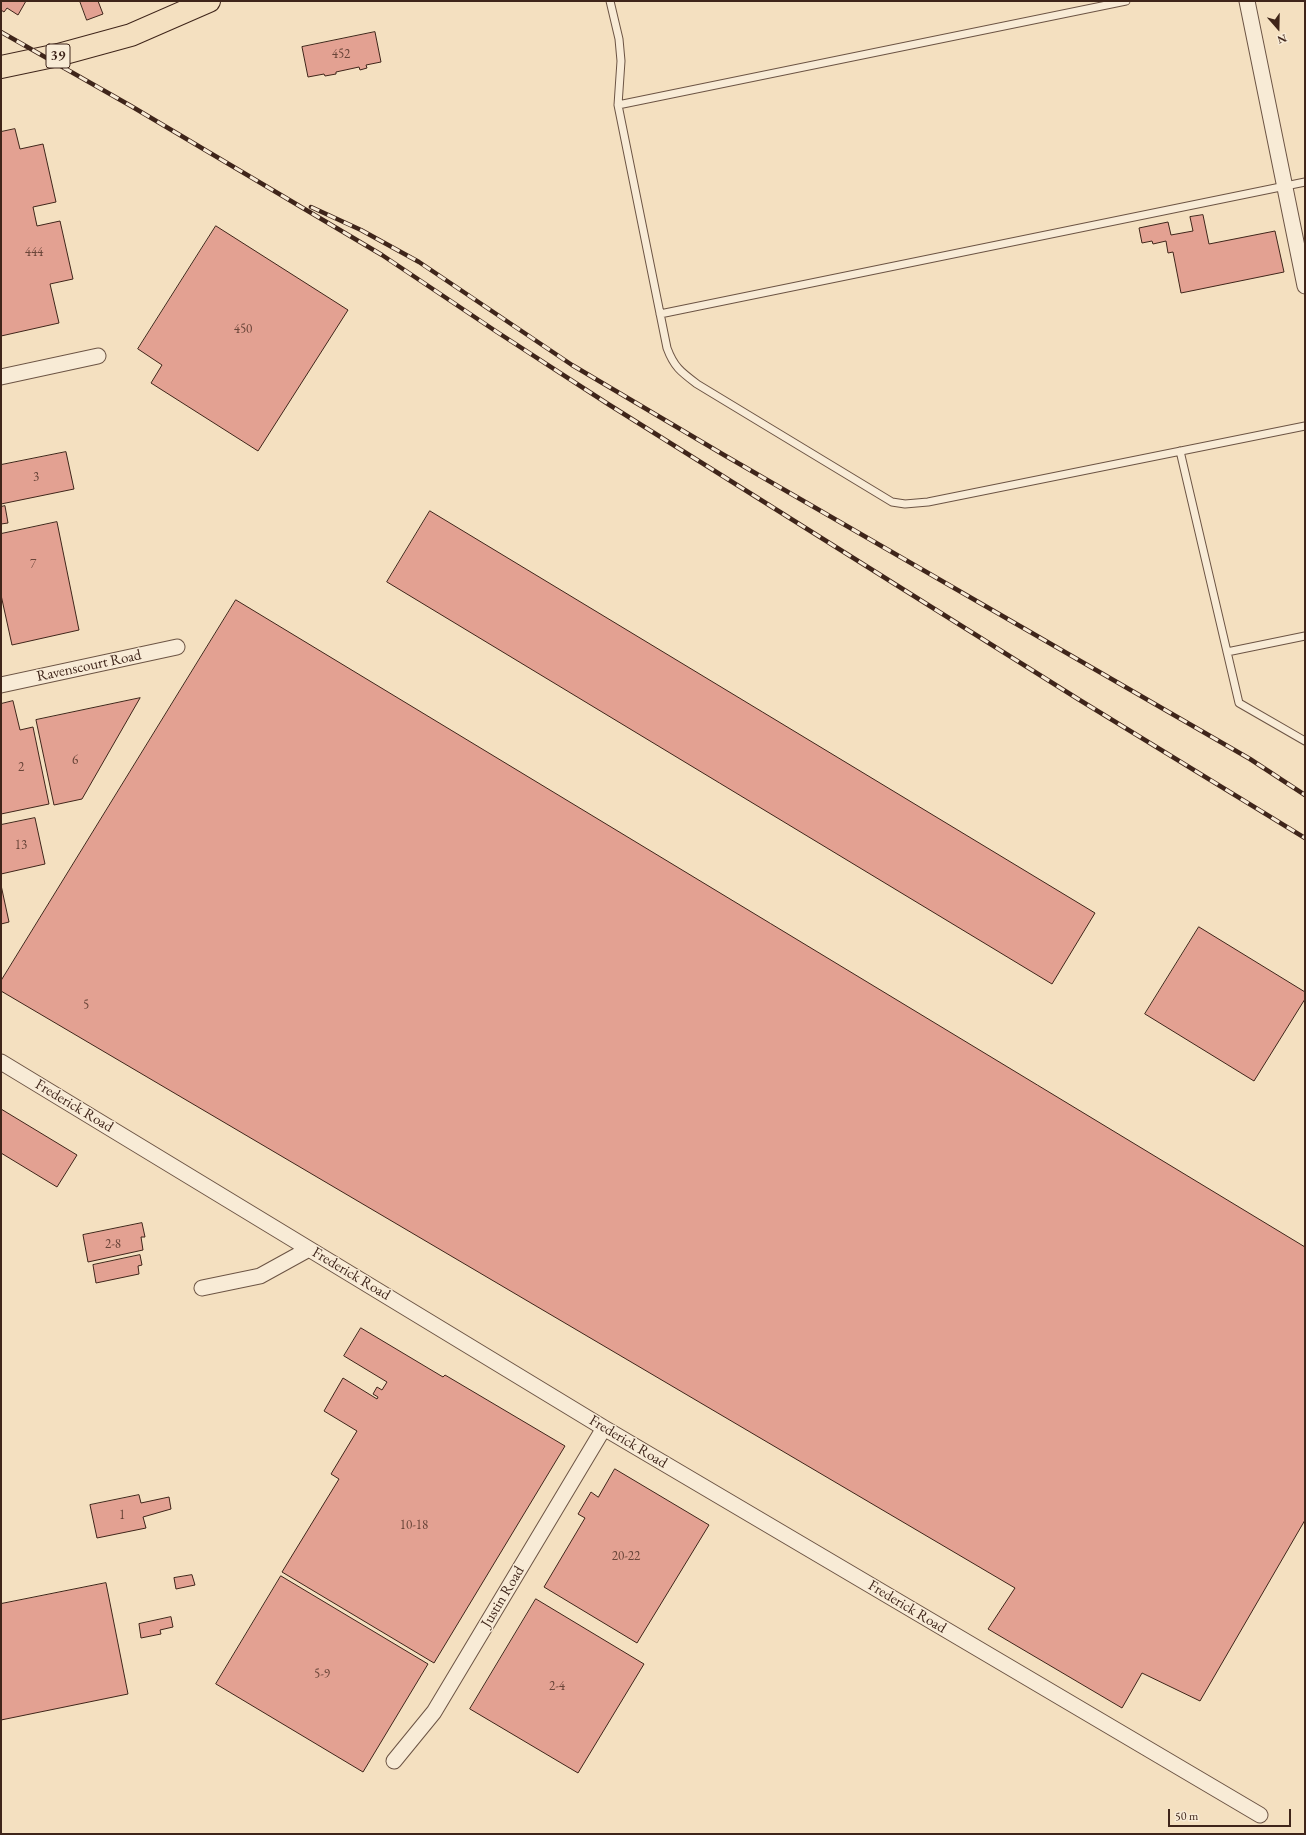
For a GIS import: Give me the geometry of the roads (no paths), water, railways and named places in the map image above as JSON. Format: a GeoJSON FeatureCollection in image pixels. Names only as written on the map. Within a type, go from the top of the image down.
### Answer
{"type":"FeatureCollection","features":[{"type":"Feature","properties":{"kind":"main road","name":"39"},"geometry":{"type":"LineString","coordinates":[[1,67],[58,56],[131,34],[209,1]]}},
{"type":"Feature","properties":{"kind":"street"},"geometry":{"type":"LineString","coordinates":[[1247,1],[1305,286]]}},
{"type":"Feature","properties":{"kind":"street"},"geometry":{"type":"LineString","coordinates":[[1,377],[98,356]]}},
{"type":"Feature","properties":{"kind":"street","name":"Ravenscourt Road"},"geometry":{"type":"LineString","coordinates":[[1,685],[177,647]]}},
{"type":"Feature","properties":{"kind":"street","name":"Frederick Road"},"geometry":{"type":"LineString","coordinates":[[1,1062],[604,1428],[1260,1815]]}},
{"type":"Feature","properties":{"kind":"street"},"geometry":{"type":"LineString","coordinates":[[202,1288],[260,1276],[309,1249]]}},
{"type":"Feature","properties":{"kind":"street","name":"Justin Road"},"geometry":{"type":"LineString","coordinates":[[394,1761],[434,1712],[604,1428]]}},
{"type":"Feature","properties":{"kind":"lane"},"geometry":{"type":"LineString","coordinates":[[610,1],[619,39],[621,61],[618,105],[667,348],[672,361],[680,372],[697,384],[892,502],[905,504],[928,502],[1305,426]]}},
{"type":"Feature","properties":{"kind":"lane"},"geometry":{"type":"LineString","coordinates":[[618,105],[1126,1]]}},
{"type":"Feature","properties":{"kind":"lane"},"geometry":{"type":"LineString","coordinates":[[660,314],[1305,182]]}},
{"type":"Feature","properties":{"kind":"lane"},"geometry":{"type":"LineString","coordinates":[[1180,451],[1239,703],[1305,741]]}},
{"type":"Feature","properties":{"kind":"lane"},"geometry":{"type":"LineString","coordinates":[[1227,652],[1305,636]]}},
{"type":"Feature","properties":{"kind":"railway"},"geometry":{"type":"LineString","coordinates":[[1,32],[131,106],[382,255],[608,404],[1078,699],[1305,838]]}},
{"type":"Feature","properties":{"kind":"railway"},"geometry":{"type":"LineString","coordinates":[[311,207],[361,230],[419,262],[572,365],[724,455],[1250,759],[1305,795]]}}]}
